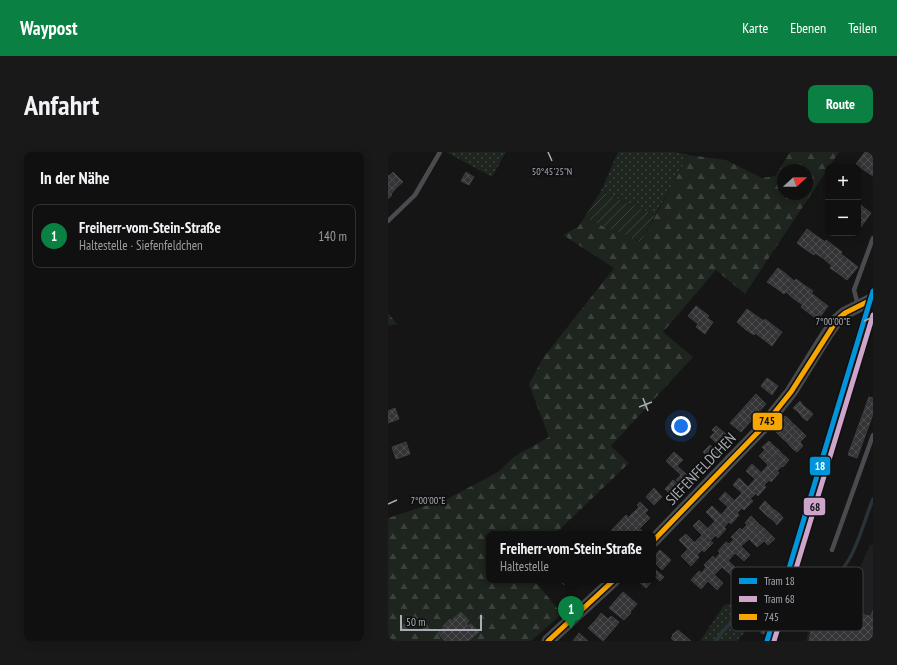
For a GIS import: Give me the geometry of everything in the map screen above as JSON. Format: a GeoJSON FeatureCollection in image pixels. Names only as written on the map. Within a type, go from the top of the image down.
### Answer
{"type":"FeatureCollection","features":[{"type":"Feature","properties":{"kind":"street","name":"SIEFENFELDCHEN"},"geometry":{"type":"LineString","coordinates":[[656,538],[763,428],[791,392],[837,320],[858,305],[873,299]]}},
{"type":"Feature","properties":{"kind":"street"},"geometry":{"type":"LineString","coordinates":[[548,641],[611,583]]}},
{"type":"Feature","properties":{"kind":"lane"},"geometry":{"type":"LineString","coordinates":[[388,221],[415,195],[440,152]]}},
{"type":"Feature","properties":{"kind":"lane"},"geometry":{"type":"LineString","coordinates":[[858,305],[854,290],[873,238]]}},
{"type":"Feature","properties":{"kind":"lane"},"geometry":{"type":"LineString","coordinates":[[832,550],[873,435]]}},
{"type":"Feature","properties":{"kind":"shaded area"},"geometry":{"type":"Polygon","coordinates":[[[870,545],[873,545],[873,641],[806,641],[808,631],[863,631],[863,567],[860,567],[870,545]]]}},
{"type":"Feature","properties":{"kind":"green space"},"geometry":{"type":"Polygon","coordinates":[[[446,152],[506,152],[492,177],[446,152]]]}},
{"type":"Feature","properties":{"kind":"green space"},"geometry":{"type":"Polygon","coordinates":[[[618,152],[675,152],[689,155],[655,215],[601,191],[618,152]]]}},
{"type":"Feature","properties":{"kind":"green space"},"geometry":{"type":"Polygon","coordinates":[[[790,152],[839,152],[831,164],[825,164],[825,173],[813,191],[813,164],[782,164],[790,152]]]}},
{"type":"Feature","properties":{"kind":"green space"},"geometry":{"type":"Polygon","coordinates":[[[689,155],[726,160],[762,178],[775,176],[777,173],[777,200],[807,200],[745,294],[716,270],[663,332],[693,357],[611,446],[629,463],[558,531],[486,531],[486,583],[536,583],[562,614],[531,641],[388,641],[388,518],[447,499],[498,472],[515,456],[549,437],[529,384],[543,358],[614,268],[563,235],[578,227],[584,218],[641,242],[689,155]]]}},
{"type":"Feature","properties":{"kind":"green space"},"geometry":{"type":"Polygon","coordinates":[[[601,191],[655,215],[641,242],[584,218],[601,191]]]}},
{"type":"Feature","properties":{"kind":"green space"},"geometry":{"type":"Polygon","coordinates":[[[388,313],[397,324],[388,326],[388,313]]]}},
{"type":"Feature","properties":{"kind":"green space"},"geometry":{"type":"Polygon","coordinates":[[[731,604],[731,631],[745,631],[744,633],[737,641],[700,641],[724,605],[731,604]]]}},
{"type":"Feature","properties":{"kind":"building"},"geometry":{"type":"Polygon","coordinates":[[[865,152],[869,152],[873,155],[873,158],[864,170],[861,168],[861,164],[856,164],[865,152]]]}},
{"type":"Feature","properties":{"kind":"building"},"geometry":{"type":"Polygon","coordinates":[[[873,158],[873,176],[864,170],[873,158]]]}},
{"type":"Feature","properties":{"kind":"building"},"geometry":{"type":"Polygon","coordinates":[[[393,172],[403,182],[398,186],[389,176],[393,172]]]}},
{"type":"Feature","properties":{"kind":"building"},"geometry":{"type":"Polygon","coordinates":[[[466,172],[474,177],[469,185],[461,181],[466,172]]]}},
{"type":"Feature","properties":{"kind":"building"},"geometry":{"type":"Polygon","coordinates":[[[388,175],[398,186],[388,199],[388,175]]]}},
{"type":"Feature","properties":{"kind":"building"},"geometry":{"type":"Polygon","coordinates":[[[863,207],[871,213],[861,227],[861,209],[863,207]]]}},
{"type":"Feature","properties":{"kind":"building"},"geometry":{"type":"Polygon","coordinates":[[[807,229],[815,235],[805,249],[797,243],[807,229]]]}},
{"type":"Feature","properties":{"kind":"building"},"geometry":{"type":"Polygon","coordinates":[[[815,235],[824,241],[814,255],[805,249],[815,235]]]}},
{"type":"Feature","properties":{"kind":"building"},"geometry":{"type":"Polygon","coordinates":[[[826,240],[834,246],[824,259],[815,253],[826,240]]]}},
{"type":"Feature","properties":{"kind":"building"},"geometry":{"type":"Polygon","coordinates":[[[834,246],[842,252],[832,266],[824,259],[834,246]]]}},
{"type":"Feature","properties":{"kind":"building"},"geometry":{"type":"Polygon","coordinates":[[[841,254],[849,260],[839,274],[830,268],[841,254]]]}},
{"type":"Feature","properties":{"kind":"building"},"geometry":{"type":"Polygon","coordinates":[[[849,260],[858,267],[847,280],[839,274],[849,260]]]}},
{"type":"Feature","properties":{"kind":"building"},"geometry":{"type":"Polygon","coordinates":[[[778,268],[786,274],[776,288],[767,282],[778,268]]]}},
{"type":"Feature","properties":{"kind":"building"},"geometry":{"type":"Polygon","coordinates":[[[786,274],[794,281],[784,294],[776,288],[786,274]]]}},
{"type":"Feature","properties":{"kind":"building"},"geometry":{"type":"Polygon","coordinates":[[[796,279],[804,285],[794,299],[786,292],[796,279]]]}},
{"type":"Feature","properties":{"kind":"building"},"geometry":{"type":"Polygon","coordinates":[[[804,285],[813,291],[803,305],[794,299],[804,285]]]}},
{"type":"Feature","properties":{"kind":"building"},"geometry":{"type":"Polygon","coordinates":[[[811,293],[820,300],[809,313],[801,307],[811,293]]]}},
{"type":"Feature","properties":{"kind":"building"},"geometry":{"type":"Polygon","coordinates":[[[820,300],[828,306],[818,320],[809,313],[820,300]]]}},
{"type":"Feature","properties":{"kind":"building"},"geometry":{"type":"Polygon","coordinates":[[[696,306],[709,316],[707,318],[713,322],[705,334],[696,327],[698,324],[688,316],[696,306]]]}},
{"type":"Feature","properties":{"kind":"building"},"geometry":{"type":"Polygon","coordinates":[[[747,309],[755,315],[745,329],[737,322],[747,309]]]}},
{"type":"Feature","properties":{"kind":"building"},"geometry":{"type":"Polygon","coordinates":[[[755,315],[764,321],[754,335],[745,329],[755,315]]]}},
{"type":"Feature","properties":{"kind":"building"},"geometry":{"type":"Polygon","coordinates":[[[765,319],[774,326],[763,339],[755,333],[765,319]]]}},
{"type":"Feature","properties":{"kind":"building"},"geometry":{"type":"Polygon","coordinates":[[[774,326],[782,332],[772,346],[763,339],[774,326]]]}},
{"type":"Feature","properties":{"kind":"building"},"geometry":{"type":"Polygon","coordinates":[[[767,378],[778,386],[772,395],[761,386],[767,378]]]}},
{"type":"Feature","properties":{"kind":"building"},"geometry":{"type":"Polygon","coordinates":[[[756,394],[766,404],[758,413],[747,404],[756,394]]]}},
{"type":"Feature","properties":{"kind":"building"},"geometry":{"type":"Polygon","coordinates":[[[869,397],[873,398],[873,414],[857,458],[848,455],[869,397]]]}},
{"type":"Feature","properties":{"kind":"building"},"geometry":{"type":"Polygon","coordinates":[[[800,401],[803,405],[797,411],[793,408],[800,401]]]}},
{"type":"Feature","properties":{"kind":"building"},"geometry":{"type":"Polygon","coordinates":[[[747,404],[758,413],[749,423],[739,413],[747,404]]]}},
{"type":"Feature","properties":{"kind":"building"},"geometry":{"type":"Polygon","coordinates":[[[803,405],[806,408],[800,414],[797,411],[803,405]]]}},
{"type":"Feature","properties":{"kind":"building"},"geometry":{"type":"Polygon","coordinates":[[[395,408],[399,419],[388,423],[388,411],[395,408]]]}},
{"type":"Feature","properties":{"kind":"building"},"geometry":{"type":"Polygon","coordinates":[[[806,408],[810,411],[803,418],[800,414],[806,408]]]}},
{"type":"Feature","properties":{"kind":"building"},"geometry":{"type":"Polygon","coordinates":[[[810,411],[813,414],[807,421],[803,418],[810,411]]]}},
{"type":"Feature","properties":{"kind":"building"},"geometry":{"type":"Polygon","coordinates":[[[739,413],[749,423],[741,432],[730,423],[739,413]]]}},
{"type":"Feature","properties":{"kind":"building"},"geometry":{"type":"Polygon","coordinates":[[[785,416],[789,419],[783,426],[779,423],[785,416]]]}},
{"type":"Feature","properties":{"kind":"building"},"geometry":{"type":"Polygon","coordinates":[[[789,419],[792,423],[786,429],[783,426],[789,419]]]}},
{"type":"Feature","properties":{"kind":"building"},"geometry":{"type":"Polygon","coordinates":[[[779,423],[783,426],[776,432],[773,429],[779,423]]]}},
{"type":"Feature","properties":{"kind":"building"},"geometry":{"type":"Polygon","coordinates":[[[792,423],[796,426],[789,432],[786,429],[792,423]]]}},
{"type":"Feature","properties":{"kind":"building"},"geometry":{"type":"Polygon","coordinates":[[[716,426],[733,440],[729,445],[712,430],[716,426]]]}},
{"type":"Feature","properties":{"kind":"building"},"geometry":{"type":"Polygon","coordinates":[[[783,426],[786,429],[780,436],[776,432],[783,426]]]}},
{"type":"Feature","properties":{"kind":"building"},"geometry":{"type":"Polygon","coordinates":[[[796,426],[799,429],[793,436],[789,432],[796,426]]]}},
{"type":"Feature","properties":{"kind":"building"},"geometry":{"type":"Polygon","coordinates":[[[786,429],[789,432],[783,439],[780,436],[786,429]]]}},
{"type":"Feature","properties":{"kind":"building"},"geometry":{"type":"Polygon","coordinates":[[[799,429],[802,432],[796,439],[793,436],[799,429]]]}},
{"type":"Feature","properties":{"kind":"building"},"geometry":{"type":"Polygon","coordinates":[[[715,432],[729,445],[724,450],[710,437],[715,432]]]}},
{"type":"Feature","properties":{"kind":"building"},"geometry":{"type":"Polygon","coordinates":[[[789,432],[793,436],[787,442],[783,439],[789,432]]]}},
{"type":"Feature","properties":{"kind":"building"},"geometry":{"type":"Polygon","coordinates":[[[802,432],[806,436],[800,442],[796,439],[802,432]]]}},
{"type":"Feature","properties":{"kind":"building"},"geometry":{"type":"Polygon","coordinates":[[[793,436],[796,439],[790,446],[787,442],[793,436]]]}},
{"type":"Feature","properties":{"kind":"building"},"geometry":{"type":"Polygon","coordinates":[[[796,439],[800,442],[793,449],[790,446],[796,439]]]}},
{"type":"Feature","properties":{"kind":"building"},"geometry":{"type":"Polygon","coordinates":[[[769,441],[772,444],[766,451],[762,447],[769,441]]]}},
{"type":"Feature","properties":{"kind":"building"},"geometry":{"type":"Polygon","coordinates":[[[406,442],[410,454],[396,459],[392,447],[406,442]]]}},
{"type":"Feature","properties":{"kind":"building"},"geometry":{"type":"Polygon","coordinates":[[[800,442],[803,446],[797,452],[793,449],[800,442]]]}},
{"type":"Feature","properties":{"kind":"building"},"geometry":{"type":"Polygon","coordinates":[[[772,444],[775,447],[769,454],[766,451],[772,444]]]}},
{"type":"Feature","properties":{"kind":"building"},"geometry":{"type":"Polygon","coordinates":[[[710,445],[720,454],[713,462],[703,452],[710,445]]]}},
{"type":"Feature","properties":{"kind":"building"},"geometry":{"type":"Polygon","coordinates":[[[775,447],[779,450],[773,457],[769,454],[775,447]]]}},
{"type":"Feature","properties":{"kind":"building"},"geometry":{"type":"Polygon","coordinates":[[[765,450],[782,466],[777,471],[779,473],[771,482],[761,473],[768,465],[759,456],[765,450]]]}},
{"type":"Feature","properties":{"kind":"building"},"geometry":{"type":"Polygon","coordinates":[[[779,450],[782,454],[776,460],[773,457],[779,450]]]}},
{"type":"Feature","properties":{"kind":"building"},"geometry":{"type":"Polygon","coordinates":[[[674,452],[683,460],[677,466],[694,481],[686,489],[676,480],[681,475],[666,461],[674,452]]]}},
{"type":"Feature","properties":{"kind":"building"},"geometry":{"type":"Polygon","coordinates":[[[782,454],[786,457],[779,463],[776,460],[782,454]]]}},
{"type":"Feature","properties":{"kind":"building"},"geometry":{"type":"Polygon","coordinates":[[[786,457],[789,460],[783,467],[779,463],[786,457]]]}},
{"type":"Feature","properties":{"kind":"building"},"geometry":{"type":"Polygon","coordinates":[[[752,464],[769,480],[764,485],[766,487],[758,496],[748,487],[755,479],[746,471],[752,464]]]}},
{"type":"Feature","properties":{"kind":"building"},"geometry":{"type":"Polygon","coordinates":[[[739,478],[755,494],[750,499],[753,501],[744,510],[734,501],[742,493],[733,485],[739,478]]]}},
{"type":"Feature","properties":{"kind":"building"},"geometry":{"type":"Polygon","coordinates":[[[673,480],[684,490],[681,495],[675,499],[665,489],[673,480]]]}},
{"type":"Feature","properties":{"kind":"building"},"geometry":{"type":"Polygon","coordinates":[[[654,488],[662,497],[654,505],[646,497],[654,488]]]}},
{"type":"Feature","properties":{"kind":"building"},"geometry":{"type":"Polygon","coordinates":[[[725,492],[742,508],[737,513],[739,515],[731,524],[721,515],[728,507],[719,499],[725,492]]]}},
{"type":"Feature","properties":{"kind":"building"},"geometry":{"type":"Polygon","coordinates":[[[765,501],[769,505],[762,511],[759,508],[765,501]]]}},
{"type":"Feature","properties":{"kind":"building"},"geometry":{"type":"Polygon","coordinates":[[[640,502],[648,510],[645,513],[637,505],[640,502]]]}},
{"type":"Feature","properties":{"kind":"building"},"geometry":{"type":"Polygon","coordinates":[[[769,505],[772,508],[766,515],[762,511],[769,505]]]}},
{"type":"Feature","properties":{"kind":"building"},"geometry":{"type":"Polygon","coordinates":[[[712,506],[729,522],[724,527],[726,529],[718,538],[708,528],[715,521],[706,512],[712,506]]]}},
{"type":"Feature","properties":{"kind":"building"},"geometry":{"type":"Polygon","coordinates":[[[639,507],[650,518],[639,529],[628,518],[639,507]]]}},
{"type":"Feature","properties":{"kind":"building"},"geometry":{"type":"Polygon","coordinates":[[[772,508],[776,511],[770,518],[766,515],[772,508]]]}},
{"type":"Feature","properties":{"kind":"building"},"geometry":{"type":"Polygon","coordinates":[[[776,511],[780,514],[774,521],[770,518],[776,511]]]}},
{"type":"Feature","properties":{"kind":"building"},"geometry":{"type":"Polygon","coordinates":[[[780,514],[783,518],[777,525],[774,521],[780,514]]]}},
{"type":"Feature","properties":{"kind":"building"},"geometry":{"type":"Polygon","coordinates":[[[626,515],[642,531],[611,531],[626,515]]]}},
{"type":"Feature","properties":{"kind":"building"},"geometry":{"type":"Polygon","coordinates":[[[751,516],[754,519],[748,526],[745,523],[751,516]]]}},
{"type":"Feature","properties":{"kind":"building"},"geometry":{"type":"Polygon","coordinates":[[[754,519],[758,523],[752,529],[748,526],[754,519]]]}},
{"type":"Feature","properties":{"kind":"building"},"geometry":{"type":"Polygon","coordinates":[[[699,520],[715,536],[710,541],[713,543],[704,552],[695,542],[702,535],[693,526],[699,520]]]}},
{"type":"Feature","properties":{"kind":"building"},"geometry":{"type":"Polygon","coordinates":[[[758,523],[761,526],[755,532],[752,529],[758,523]]]}},
{"type":"Feature","properties":{"kind":"building"},"geometry":{"type":"Polygon","coordinates":[[[747,525],[764,541],[757,547],[749,539],[741,546],[731,537],[740,528],[742,530],[747,525]]]}},
{"type":"Feature","properties":{"kind":"building"},"geometry":{"type":"Polygon","coordinates":[[[761,526],[765,529],[758,536],[755,532],[761,526]]]}},
{"type":"Feature","properties":{"kind":"building"},"geometry":{"type":"Polygon","coordinates":[[[765,529],[768,532],[762,539],[758,536],[765,529]]]}},
{"type":"Feature","properties":{"kind":"building"},"geometry":{"type":"Polygon","coordinates":[[[768,532],[771,535],[765,542],[762,539],[768,532]]]}},
{"type":"Feature","properties":{"kind":"building"},"geometry":{"type":"Polygon","coordinates":[[[686,534],[702,550],[697,555],[699,557],[691,566],[681,556],[688,549],[679,540],[686,534]]]}},
{"type":"Feature","properties":{"kind":"building"},"geometry":{"type":"Polygon","coordinates":[[[771,535],[775,539],[768,545],[765,542],[771,535]]]}},
{"type":"Feature","properties":{"kind":"building"},"geometry":{"type":"Polygon","coordinates":[[[734,539],[750,555],[744,561],[735,553],[728,561],[718,551],[726,542],[729,544],[734,539]]]}},
{"type":"Feature","properties":{"kind":"building"},"geometry":{"type":"Polygon","coordinates":[[[660,550],[671,560],[662,570],[656,564],[656,554],[660,550]]]}},
{"type":"Feature","properties":{"kind":"building"},"geometry":{"type":"Polygon","coordinates":[[[720,553],[735,567],[731,567],[731,575],[722,567],[714,575],[704,565],[713,556],[715,559],[720,553]]]}},
{"type":"Feature","properties":{"kind":"building"},"geometry":{"type":"Polygon","coordinates":[[[706,567],[723,583],[717,590],[708,581],[701,589],[691,580],[699,571],[702,573],[706,567]]]}},
{"type":"Feature","properties":{"kind":"building"},"geometry":{"type":"Polygon","coordinates":[[[656,570],[664,577],[660,581],[656,578],[656,570]]]}},
{"type":"Feature","properties":{"kind":"building"},"geometry":{"type":"Polygon","coordinates":[[[640,583],[650,583],[646,588],[640,583]]]}},
{"type":"Feature","properties":{"kind":"building"},"geometry":{"type":"Polygon","coordinates":[[[623,592],[637,604],[630,612],[616,600],[623,592]]]}},
{"type":"Feature","properties":{"kind":"building"},"geometry":{"type":"Polygon","coordinates":[[[616,600],[631,613],[624,620],[609,608],[616,600]]]}},
{"type":"Feature","properties":{"kind":"building"},"geometry":{"type":"Polygon","coordinates":[[[873,610],[873,641],[809,641],[811,631],[863,631],[863,615],[871,616],[873,610]]]}},
{"type":"Feature","properties":{"kind":"building"},"geometry":{"type":"Polygon","coordinates":[[[461,612],[469,621],[466,624],[469,626],[471,624],[479,632],[468,641],[445,641],[438,633],[450,619],[451,621],[461,612]]]}},
{"type":"Feature","properties":{"kind":"building"},"geometry":{"type":"Polygon","coordinates":[[[601,613],[616,626],[610,633],[595,621],[601,613]]]}},
{"type":"Feature","properties":{"kind":"building"},"geometry":{"type":"Polygon","coordinates":[[[611,616],[619,622],[616,626],[608,619],[611,616]]]}},
{"type":"Feature","properties":{"kind":"building"},"geometry":{"type":"Polygon","coordinates":[[[595,621],[610,633],[603,641],[588,628],[595,621]]]}},
{"type":"Feature","properties":{"kind":"building"},"geometry":{"type":"Polygon","coordinates":[[[678,630],[691,641],[674,641],[671,638],[673,636],[672,635],[678,630]]]}},
{"type":"Feature","properties":{"kind":"building"},"geometry":{"type":"Polygon","coordinates":[[[579,633],[588,641],[573,641],[579,633]]]}},
{"type":"Feature","properties":{"kind":"waterway"},"geometry":{"type":"LineString","coordinates":[[844,567],[849,560],[860,536],[873,499]]}},
{"type":"Feature","properties":{"kind":"waterway"},"geometry":{"type":"LineString","coordinates":[[716,641],[722,632],[731,623]]}},
{"type":"Feature","properties":{"kind":"tram line","name":"18"},"geometry":{"type":"LineString","coordinates":[[789,567],[873,291]]}},
{"type":"Feature","properties":{"kind":"tram line","name":"68"},"geometry":{"type":"LineString","coordinates":[[796,567],[873,315]]}},
{"type":"Feature","properties":{"kind":"tram line","name":"18"},"geometry":{"type":"LineString","coordinates":[[767,641],[770,631]]}},
{"type":"Feature","properties":{"kind":"tram line","name":"68"},"geometry":{"type":"LineString","coordinates":[[774,641],[777,631]]}},
{"type":"Feature","properties":{"kind":"transit line","name":"745"},"geometry":{"type":"LineString","coordinates":[[656,538],[763,427],[791,392],[837,320],[845,313],[873,299]]}},
{"type":"Feature","properties":{"kind":"transit line","name":"745"},"geometry":{"type":"LineString","coordinates":[[548,641],[611,583]]}},
{"type":"Feature","properties":{"kind":"place","name":"Freiherr-vom-Stein-Straße"},"geometry":{"type":"Point","coordinates":[571,629]}}]}
